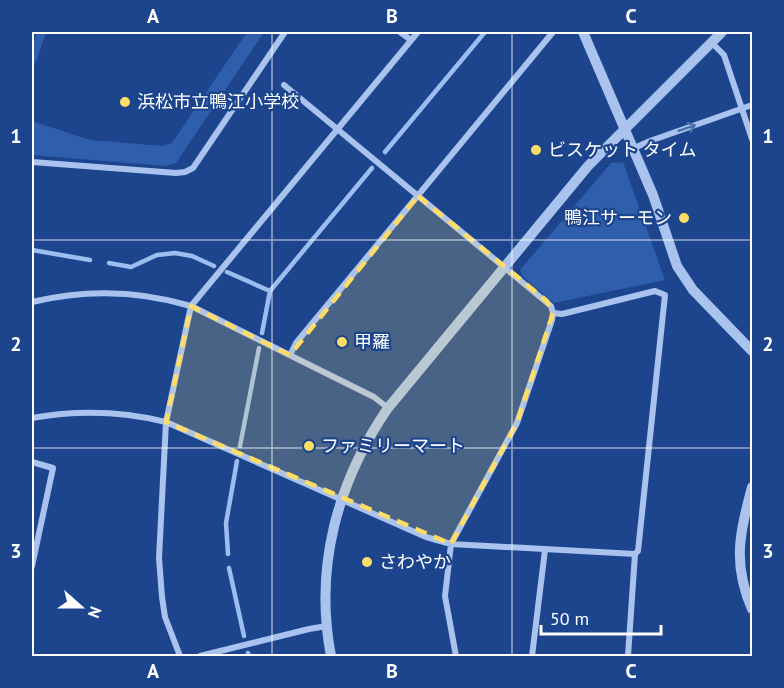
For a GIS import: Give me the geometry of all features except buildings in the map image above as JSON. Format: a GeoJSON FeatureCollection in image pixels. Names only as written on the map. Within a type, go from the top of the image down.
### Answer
{"type":"FeatureCollection","features":[{"type":"Feature","properties":{"kind":"street"},"geometry":{"type":"LineString","coordinates":[[32,162],[176,173],[193,168],[285,32]]}},
{"type":"Feature","properties":{"kind":"street"},"geometry":{"type":"LineString","coordinates":[[400,32],[411,40]]}},
{"type":"Feature","properties":{"kind":"street"},"geometry":{"type":"LineString","coordinates":[[180,657],[165,617],[160,578],[166,422],[191,306],[418,32]]}},
{"type":"Feature","properties":{"kind":"street"},"geometry":{"type":"LineString","coordinates":[[290,355],[296,343],[553,32]]}},
{"type":"Feature","properties":{"kind":"street"},"geometry":{"type":"LineString","coordinates":[[583,32],[653,195],[680,273],[693,290],[753,351]]}},
{"type":"Feature","properties":{"kind":"street"},"geometry":{"type":"LineString","coordinates":[[331,657],[327,627],[326,570],[329,545],[340,499],[361,450],[388,408],[588,166],[722,32]]}},
{"type":"Feature","properties":{"kind":"street"},"geometry":{"type":"LineString","coordinates":[[711,42],[723,55],[753,139]]}},
{"type":"Feature","properties":{"kind":"street"},"geometry":{"type":"LineString","coordinates":[[284,85],[551,306],[553,313],[517,423],[451,543],[445,596],[456,657]]}},
{"type":"Feature","properties":{"kind":"street"},"geometry":{"type":"LineString","coordinates":[[632,149],[753,105]]}},
{"type":"Feature","properties":{"kind":"street"},"geometry":{"type":"LineString","coordinates":[[553,313],[562,314],[655,291],[665,295],[638,551],[634,554],[628,657]]}},
{"type":"Feature","properties":{"kind":"street"},"geometry":{"type":"LineString","coordinates":[[32,302],[63,295],[109,292],[148,296],[191,306],[374,397],[388,408]]}},
{"type":"Feature","properties":{"kind":"street"},"geometry":{"type":"LineString","coordinates":[[32,418],[90,412],[128,414],[166,422],[426,537],[451,543],[634,554]]}},
{"type":"Feature","properties":{"kind":"street"},"geometry":{"type":"LineString","coordinates":[[32,462],[53,468],[32,566]]}},
{"type":"Feature","properties":{"kind":"street"},"geometry":{"type":"LineString","coordinates":[[753,487],[740,531],[739,555],[742,579],[753,609]]}},
{"type":"Feature","properties":{"kind":"street"},"geometry":{"type":"LineString","coordinates":[[532,657],[545,550]]}},
{"type":"Feature","properties":{"kind":"street"},"geometry":{"type":"LineString","coordinates":[[200,657],[309,629],[327,627]]}},
{"type":"Feature","properties":{"kind":"highlighted area"},"geometry":{"type":"Polygon","coordinates":[[[418,196],[547,301],[553,313],[517,423],[451,544],[166,422],[191,306],[290,355],[418,196]]]}},
{"type":"Feature","properties":{"kind":"shaded area"},"geometry":{"type":"Polygon","coordinates":[[[37,32],[46,32],[36,62],[32,65],[32,48],[37,32]]]}},
{"type":"Feature","properties":{"kind":"shaded area"},"geometry":{"type":"Polygon","coordinates":[[[247,32],[264,32],[176,163],[165,166],[32,155],[32,121],[90,140],[162,146],[172,143],[247,32]]]}},
{"type":"Feature","properties":{"kind":"shaded area"},"geometry":{"type":"Polygon","coordinates":[[[623,162],[665,280],[554,303],[523,277],[520,270],[611,163],[623,162]]]}},
{"type":"Feature","properties":{"kind":"waterway"},"geometry":{"type":"LineString","coordinates":[[385,152],[485,32]]}},
{"type":"Feature","properties":{"kind":"waterway"},"geometry":{"type":"LineString","coordinates":[[262,333],[270,291],[372,168]]}},
{"type":"Feature","properties":{"kind":"waterway"},"geometry":{"type":"LineString","coordinates":[[32,250],[90,260]]}},
{"type":"Feature","properties":{"kind":"waterway"},"geometry":{"type":"LineString","coordinates":[[109,263],[131,267],[157,255],[175,253],[192,256],[214,266]]}},
{"type":"Feature","properties":{"kind":"waterway"},"geometry":{"type":"LineString","coordinates":[[227,272],[270,291]]}},
{"type":"Feature","properties":{"kind":"waterway"},"geometry":{"type":"LineString","coordinates":[[240,446],[259,348]]}},
{"type":"Feature","properties":{"kind":"waterway"},"geometry":{"type":"LineString","coordinates":[[228,554],[226,523],[237,461]]}},
{"type":"Feature","properties":{"kind":"waterway"},"geometry":{"type":"LineString","coordinates":[[229,568],[244,636]]}},
{"type":"Feature","properties":{"kind":"place","name":"浜松市立鴨江小学校"},"geometry":{"type":"Point","coordinates":[125,102]}},
{"type":"Feature","properties":{"kind":"place","name":"ビスケット タイム"},"geometry":{"type":"Point","coordinates":[536,150]}},
{"type":"Feature","properties":{"kind":"place","name":"鴨江サーモン"},"geometry":{"type":"Point","coordinates":[684,218]}},
{"type":"Feature","properties":{"kind":"place","name":"甲羅"},"geometry":{"type":"Point","coordinates":[342,342]}},
{"type":"Feature","properties":{"kind":"place","name":"ファミリーマート"},"geometry":{"type":"Point","coordinates":[309,446]}},
{"type":"Feature","properties":{"kind":"place","name":"さわやか"},"geometry":{"type":"Point","coordinates":[367,562]}}]}
